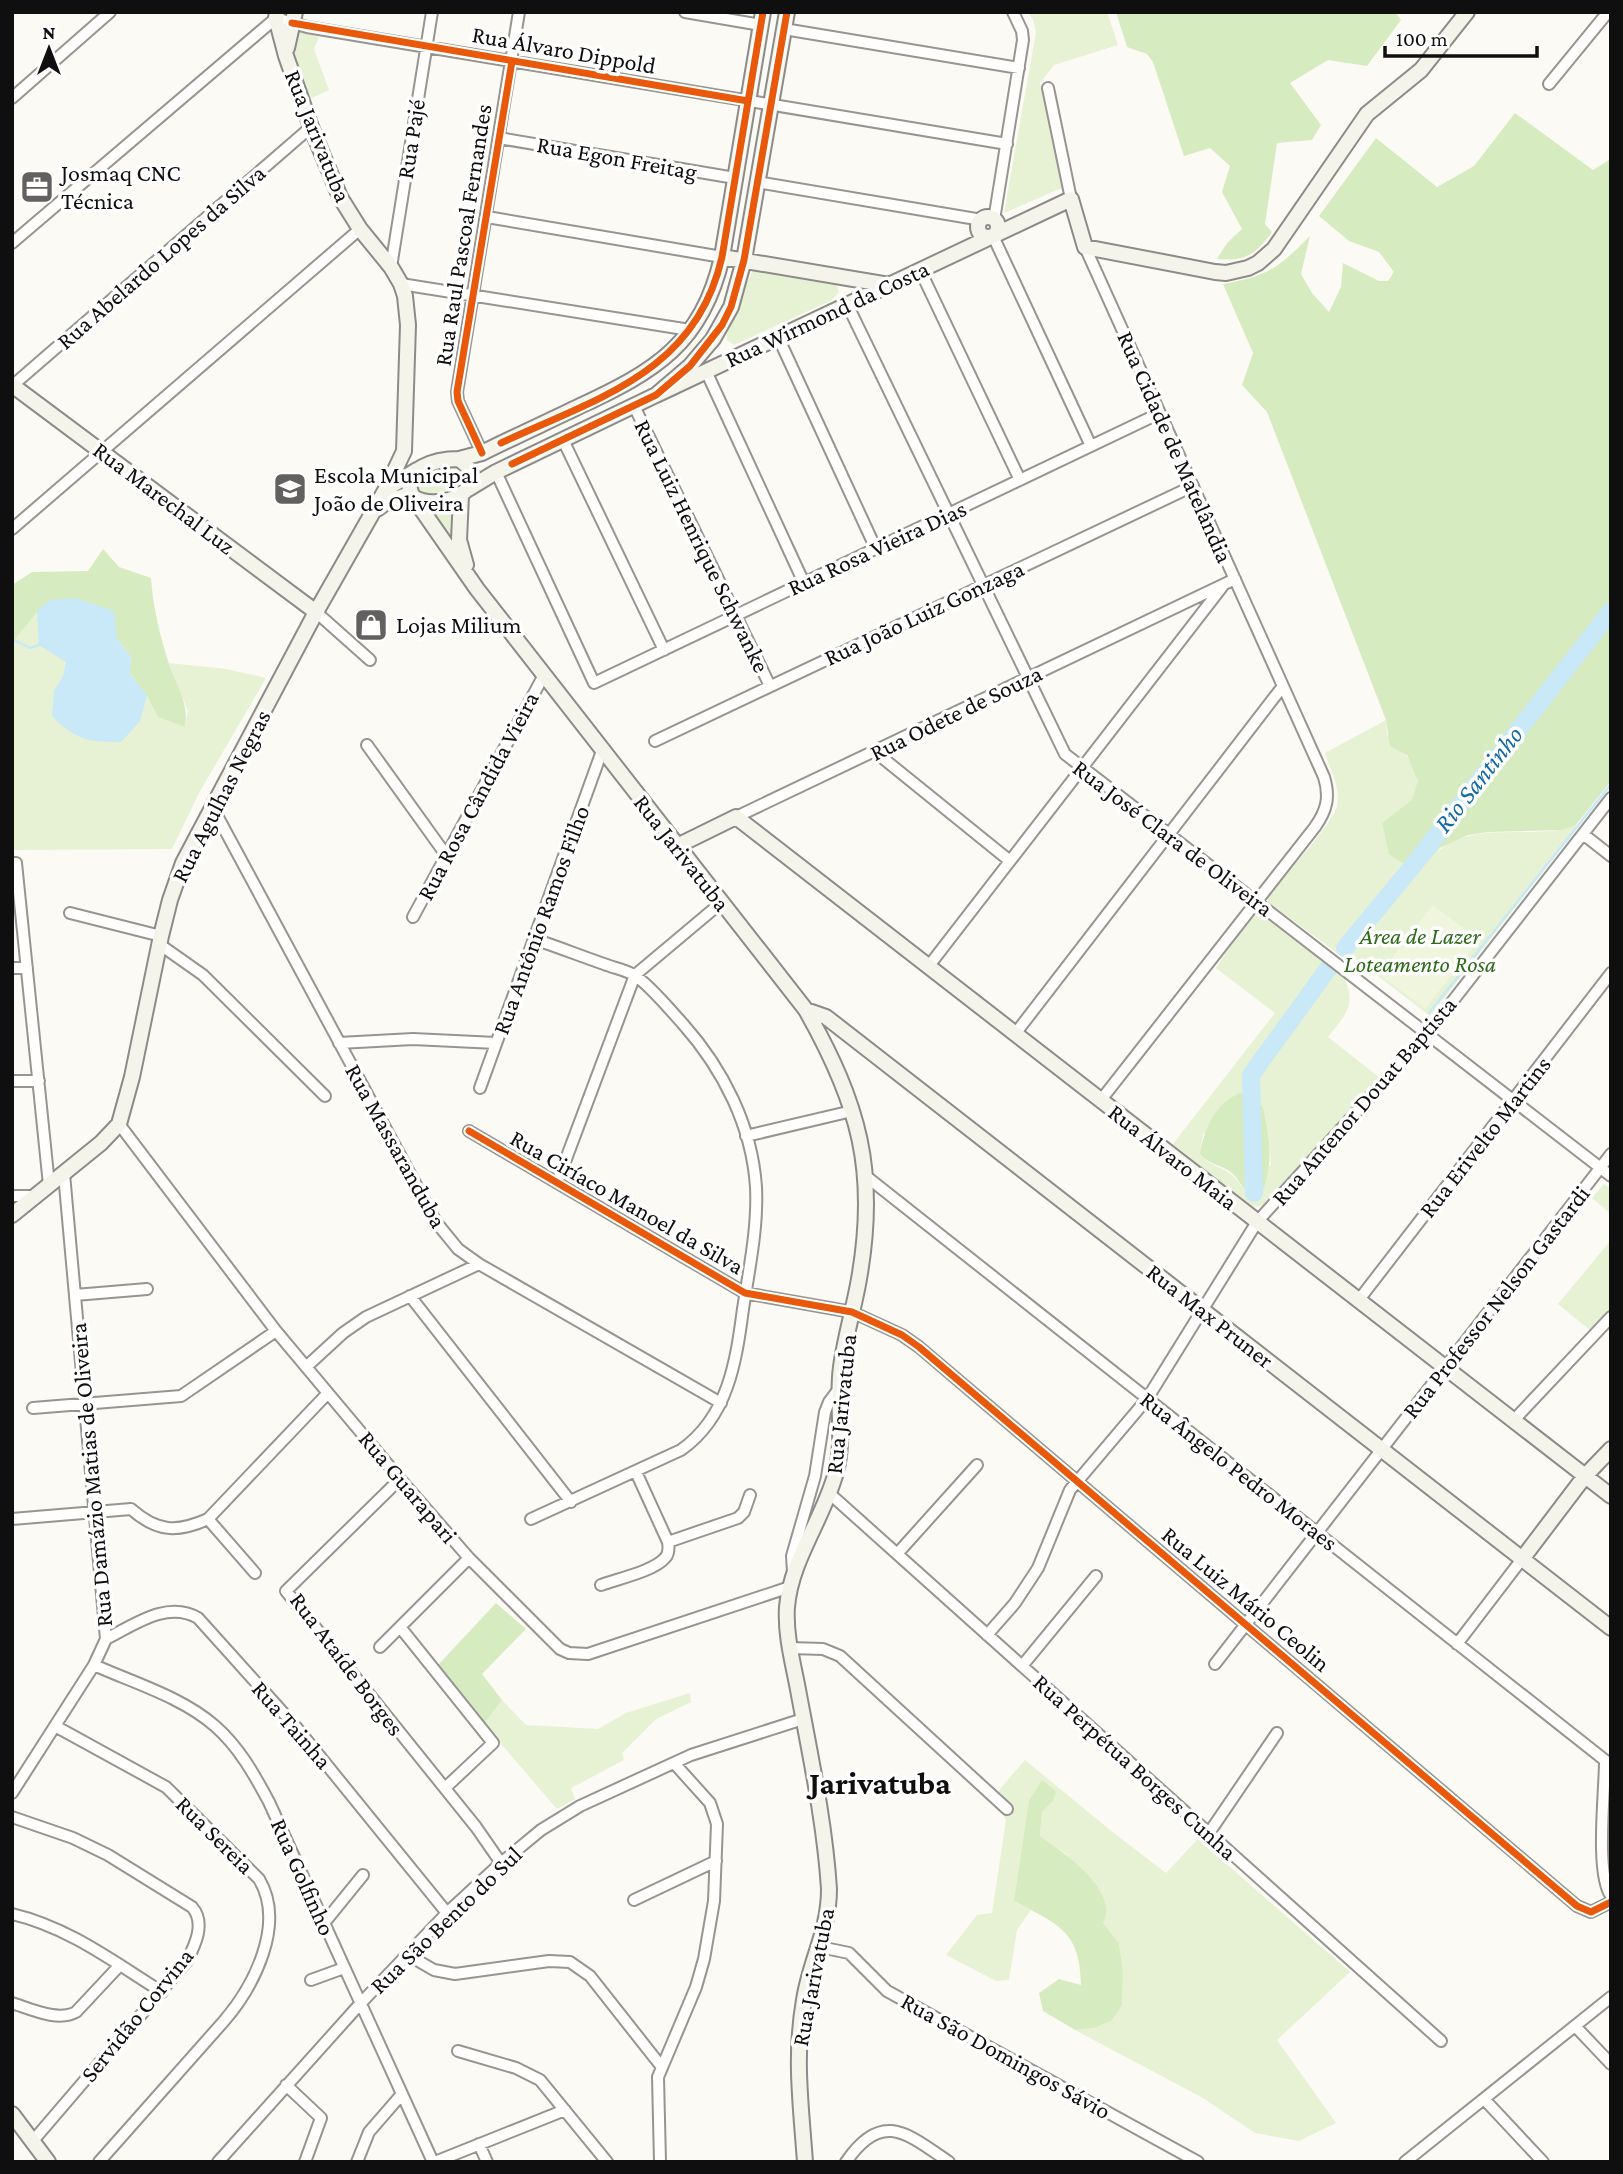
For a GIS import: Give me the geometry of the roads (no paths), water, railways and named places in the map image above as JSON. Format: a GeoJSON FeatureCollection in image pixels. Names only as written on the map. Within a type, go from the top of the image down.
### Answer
{"type":"FeatureCollection","features":[{"type":"Feature","properties":{"kind":"street"},"geometry":{"type":"LineString","coordinates":[[12,98],[110,12]]}},
{"type":"Feature","properties":{"kind":"street","name":"Rua Pajé"},"geometry":{"type":"LineString","coordinates":[[391,267],[432,12]]}},
{"type":"Feature","properties":{"kind":"street","name":"Rua Raul Pascoal Fernandes"},"geometry":{"type":"LineString","coordinates":[[482,453],[458,401],[457,391],[519,12]]}},
{"type":"Feature","properties":{"kind":"street"},"geometry":{"type":"LineString","coordinates":[[685,12],[762,19],[722,257],[706,303],[690,330],[664,358],[637,379],[482,453],[459,459],[446,459],[414,481],[427,503],[452,500],[496,472],[656,395],[690,366],[713,339],[731,307],[744,260],[787,12]]}},
{"type":"Feature","properties":{"kind":"street"},"geometry":{"type":"LineString","coordinates":[[1013,12],[1019,21],[1023,40],[1019,68],[1007,144],[981,234],[986,237],[993,236],[1091,446]]}},
{"type":"Feature","properties":{"kind":"street"},"geometry":{"type":"LineString","coordinates":[[1085,247],[1215,272],[1237,271],[1258,263],[1274,249],[1286,233],[1367,114],[1421,70],[1467,12]]}},
{"type":"Feature","properties":{"kind":"street"},"geometry":{"type":"LineString","coordinates":[[1549,84],[1608,12]]}},
{"type":"Feature","properties":{"kind":"street"},"geometry":{"type":"LineString","coordinates":[[12,243],[275,14]]}},
{"type":"Feature","properties":{"kind":"street","name":"Rua Álvaro Dippold"},"geometry":{"type":"LineString","coordinates":[[275,14],[426,47],[1007,144]]}},
{"type":"Feature","properties":{"kind":"street","name":"Rua Jarivatuba"},"geometry":{"type":"LineString","coordinates":[[275,14],[310,127],[340,197],[360,229],[391,267],[405,296],[408,325],[401,456],[414,481],[477,589],[806,1010],[833,1059],[852,1111],[867,1177],[865,1236],[841,1365],[838,1390],[839,1452],[829,1493],[792,1583],[786,1622],[828,1874],[828,1917],[807,1982],[798,2036],[797,2065],[804,2162]]}},
{"type":"Feature","properties":{"kind":"street","name":"Rua Jarivatuba"},"geometry":{"type":"LineString","coordinates":[[286,56],[293,18]]}},
{"type":"Feature","properties":{"kind":"street"},"geometry":{"type":"LineString","coordinates":[[784,29],[1019,68]]}},
{"type":"Feature","properties":{"kind":"street","name":"Rua Cidade de Matelândia"},"geometry":{"type":"LineString","coordinates":[[1048,88],[1071,199],[1085,247],[1193,486],[1230,582],[1283,686],[1324,777],[1328,797],[1321,818],[1256,901]]}},
{"type":"Feature","properties":{"kind":"street","name":"Rua Abelardo Lopes da Silva"},"geometry":{"type":"LineString","coordinates":[[12,386],[310,127]]}},
{"type":"Feature","properties":{"kind":"street","name":"Rua Egon Freitag"},"geometry":{"type":"LineString","coordinates":[[499,138],[735,178]]}},
{"type":"Feature","properties":{"kind":"street"},"geometry":{"type":"LineString","coordinates":[[757,182],[985,222],[1019,224]]}},
{"type":"Feature","properties":{"kind":"street","name":"Rua Wirmond da Costa"},"geometry":{"type":"LineString","coordinates":[[656,395],[1071,199]]}},
{"type":"Feature","properties":{"kind":"street"},"geometry":{"type":"LineString","coordinates":[[487,217],[889,285]]}},
{"type":"Feature","properties":{"kind":"street","name":"Rua Wirmond da Costa"},"geometry":{"type":"LineString","coordinates":[[960,252],[985,222]]}},
{"type":"Feature","properties":{"kind":"street"},"geometry":{"type":"LineString","coordinates":[[12,529],[360,229]]}},
{"type":"Feature","properties":{"kind":"street"},"geometry":{"type":"LineString","coordinates":[[920,270],[1020,480]]}},
{"type":"Feature","properties":{"kind":"street"},"geometry":{"type":"LineString","coordinates":[[401,284],[690,330]]}},
{"type":"Feature","properties":{"kind":"street","name":"Rua José Clara de Oliveira"},"geometry":{"type":"LineString","coordinates":[[847,304],[1065,754],[1611,1176]]}},
{"type":"Feature","properties":{"kind":"street"},"geometry":{"type":"LineString","coordinates":[[778,337],[876,549]]}},
{"type":"Feature","properties":{"kind":"street"},"geometry":{"type":"LineString","coordinates":[[706,371],[804,583]]}},
{"type":"Feature","properties":{"kind":"street","name":"Rua Marechal Luz"},"geometry":{"type":"LineString","coordinates":[[12,386],[316,612]]}},
{"type":"Feature","properties":{"kind":"street","name":"Rua Luiz Henrique Schwanke"},"geometry":{"type":"LineString","coordinates":[[634,406],[771,686]]}},
{"type":"Feature","properties":{"kind":"street","name":"Rua Rosa Vieira Dias"},"geometry":{"type":"LineString","coordinates":[[496,472],[594,683],[1160,413]]}},
{"type":"Feature","properties":{"kind":"street"},"geometry":{"type":"LineString","coordinates":[[563,440],[664,650]]}},
{"type":"Feature","properties":{"kind":"street","name":"Rua Jarivatuba"},"geometry":{"type":"LineString","coordinates":[[401,456],[415,456],[414,481]]}},
{"type":"Feature","properties":{"kind":"street","name":"Rua Agulhas Negras"},"geometry":{"type":"LineString","coordinates":[[12,1215],[102,1143],[119,1124],[175,882],[316,612],[386,489],[401,456]]}},
{"type":"Feature","properties":{"kind":"street"},"geometry":{"type":"LineString","coordinates":[[459,459],[470,469],[472,479],[464,493]]}},
{"type":"Feature","properties":{"kind":"street","name":"Rua Agulhas Negras"},"geometry":{"type":"LineString","coordinates":[[386,489],[414,481]]}},
{"type":"Feature","properties":{"kind":"street","name":"Rua Agulhas Negras"},"geometry":{"type":"LineString","coordinates":[[371,515],[414,481]]}},
{"type":"Feature","properties":{"kind":"street","name":"Rua João Luiz Gonzaga"},"geometry":{"type":"LineString","coordinates":[[655,741],[1193,486]]}},
{"type":"Feature","properties":{"kind":"street","name":"Rua Jarivatuba"},"geometry":{"type":"LineString","coordinates":[[464,493],[459,540],[462,556],[477,589]]}},
{"type":"Feature","properties":{"kind":"street"},"geometry":{"type":"LineString","coordinates":[[928,967],[1230,582]]}},
{"type":"Feature","properties":{"kind":"street","name":"Rua Odete de Souza"},"geometry":{"type":"LineString","coordinates":[[677,846],[1230,582]]}},
{"type":"Feature","properties":{"kind":"street"},"geometry":{"type":"LineString","coordinates":[[316,612],[370,660]]}},
{"type":"Feature","properties":{"kind":"street","name":"Rua Rosa Cândida Vieira"},"geometry":{"type":"LineString","coordinates":[[413,917],[544,675]]}},
{"type":"Feature","properties":{"kind":"street"},"geometry":{"type":"LineString","coordinates":[[1015,1034],[1283,686]]}},
{"type":"Feature","properties":{"kind":"street"},"geometry":{"type":"LineString","coordinates":[[368,745],[446,855]]}},
{"type":"Feature","properties":{"kind":"street","name":"Rua Antônio Ramos Filho"},"geometry":{"type":"LineString","coordinates":[[480,1088],[602,751]]}},
{"type":"Feature","properties":{"kind":"street"},"geometry":{"type":"LineString","coordinates":[[874,751],[1010,861]]}},
{"type":"Feature","properties":{"kind":"street","name":"Rua Antenor Douat Baptista"},"geometry":{"type":"LineString","coordinates":[[987,1635],[1009,1611],[1027,1585],[1046,1551],[1064,1502],[1077,1480],[1147,1399],[1257,1222],[1427,1034],[1611,798]]}},
{"type":"Feature","properties":{"kind":"street","name":"Rua Massaranduba"},"geometry":{"type":"LineString","coordinates":[[213,808],[436,1222],[458,1249],[479,1264],[721,1403]]}},
{"type":"Feature","properties":{"kind":"street","name":"Rua Álvaro Maia"},"geometry":{"type":"LineString","coordinates":[[736,817],[1611,1496]]}},
{"type":"Feature","properties":{"kind":"street"},"geometry":{"type":"LineString","coordinates":[[1583,834],[1611,856]]}},
{"type":"Feature","properties":{"kind":"street"},"geometry":{"type":"LineString","coordinates":[[14,863],[49,1185]]}},
{"type":"Feature","properties":{"kind":"street"},"geometry":{"type":"LineString","coordinates":[[1101,1100],[1256,901]]}},
{"type":"Feature","properties":{"kind":"street"},"geometry":{"type":"LineString","coordinates":[[557,1183],[635,975],[722,902]]}},
{"type":"Feature","properties":{"kind":"street"},"geometry":{"type":"LineString","coordinates":[[70,913],[160,940],[204,975],[325,1096]]}},
{"type":"Feature","properties":{"kind":"street"},"geometry":{"type":"LineString","coordinates":[[531,1519],[636,1472],[690,1444],[705,1429],[721,1403],[735,1365],[756,1202],[754,1170],[746,1136],[732,1097],[717,1067],[675,1016],[635,975],[534,939]]}},
{"type":"Feature","properties":{"kind":"street"},"geometry":{"type":"LineString","coordinates":[[12,968],[27,968]]}},
{"type":"Feature","properties":{"kind":"street","name":"Rua Erivelto Martins"},"geometry":{"type":"LineString","coordinates":[[1358,1300],[1611,973]]}},
{"type":"Feature","properties":{"kind":"street","name":"Rua Max Pruner"},"geometry":{"type":"LineString","coordinates":[[806,1010],[827,1017],[1611,1628]]}},
{"type":"Feature","properties":{"kind":"street"},"geometry":{"type":"LineString","coordinates":[[339,1043],[414,1039],[496,1044]]}},
{"type":"Feature","properties":{"kind":"street"},"geometry":{"type":"LineString","coordinates":[[12,1081],[39,1081]]}},
{"type":"Feature","properties":{"kind":"street"},"geometry":{"type":"LineString","coordinates":[[746,1136],[852,1111]]}},
{"type":"Feature","properties":{"kind":"street","name":"Rua Guarapari"},"geometry":{"type":"LineString","coordinates":[[119,1124],[306,1367],[469,1558],[552,1643],[569,1653],[580,1655],[635,1639],[792,1583]]}},
{"type":"Feature","properties":{"kind":"street","name":"Rua Ciríaco Manoel da Silva"},"geometry":{"type":"LineString","coordinates":[[469,1131],[745,1293],[852,1312]]}},
{"type":"Feature","properties":{"kind":"street","name":"Rua Professor Nelson Gastardi"},"geometry":{"type":"LineString","coordinates":[[1215,1664],[1611,1154]]}},
{"type":"Feature","properties":{"kind":"street","name":"Rua Damázio Matias de Oliveira"},"geometry":{"type":"LineString","coordinates":[[12,1793],[94,1665],[106,1639],[64,1174]]}},
{"type":"Feature","properties":{"kind":"street","name":"Rua Ângelo Pedro Moraes"},"geometry":{"type":"LineString","coordinates":[[867,1177],[1608,1763]]}},
{"type":"Feature","properties":{"kind":"street"},"geometry":{"type":"LineString","coordinates":[[12,1196],[34,1196]]}},
{"type":"Feature","properties":{"kind":"street"},"geometry":{"type":"LineString","coordinates":[[306,1367],[355,1324],[479,1264]]}},
{"type":"Feature","properties":{"kind":"street"},"geometry":{"type":"LineString","coordinates":[[75,1295],[148,1289]]}},
{"type":"Feature","properties":{"kind":"street"},"geometry":{"type":"LineString","coordinates":[[410,1296],[571,1502]]}},
{"type":"Feature","properties":{"kind":"street","name":"Rua Luiz Mário Ceolin"},"geometry":{"type":"LineString","coordinates":[[852,1312],[902,1335],[919,1347],[1577,1906],[1591,1912],[1611,1902]]}},
{"type":"Feature","properties":{"kind":"street"},"geometry":{"type":"LineString","coordinates":[[1513,1421],[1611,1317]]}},
{"type":"Feature","properties":{"kind":"street"},"geometry":{"type":"LineString","coordinates":[[33,1408],[181,1396],[276,1331]]}},
{"type":"Feature","properties":{"kind":"street"},"geometry":{"type":"LineString","coordinates":[[792,1583],[792,1556],[815,1476],[825,1412],[838,1390]]}},
{"type":"Feature","properties":{"kind":"street"},"geometry":{"type":"LineString","coordinates":[[12,1519],[131,1509],[153,1525],[162,1528],[187,1527],[208,1519],[328,1393]]}},
{"type":"Feature","properties":{"kind":"street"},"geometry":{"type":"LineString","coordinates":[[1457,1644],[1585,1476],[1611,1449]]}},
{"type":"Feature","properties":{"kind":"street"},"geometry":{"type":"LineString","coordinates":[[897,1554],[977,1465]]}},
{"type":"Feature","properties":{"kind":"street"},"geometry":{"type":"LineString","coordinates":[[601,1585],[660,1562],[667,1556],[668,1542],[636,1472]]}},
{"type":"Feature","properties":{"kind":"street","name":"Rua Ataíde Borges"},"geometry":{"type":"LineString","coordinates":[[400,1479],[286,1591],[476,1827],[500,1863]]}},
{"type":"Feature","properties":{"kind":"street","name":"Rua Perpétua Borges Cunha"},"geometry":{"type":"LineString","coordinates":[[829,1493],[1441,2041]]}},
{"type":"Feature","properties":{"kind":"street"},"geometry":{"type":"LineString","coordinates":[[668,1542],[738,1518],[744,1512],[750,1495]]}},
{"type":"Feature","properties":{"kind":"street"},"geometry":{"type":"LineString","coordinates":[[208,1519],[255,1573]]}},
{"type":"Feature","properties":{"kind":"street"},"geometry":{"type":"LineString","coordinates":[[380,1647],[469,1558]]}},
{"type":"Feature","properties":{"kind":"street"},"geometry":{"type":"LineString","coordinates":[[1022,1666],[1096,1576]]}},
{"type":"Feature","properties":{"kind":"street","name":"Rua Tainha"},"geometry":{"type":"LineString","coordinates":[[106,1639],[165,1611],[178,1610],[198,1618],[296,1727],[447,1913]]}},
{"type":"Feature","properties":{"kind":"street"},"geometry":{"type":"LineString","coordinates":[[400,1627],[493,1743],[444,1788]]}},
{"type":"Feature","properties":{"kind":"street"},"geometry":{"type":"LineString","coordinates":[[790,1648],[823,1649],[840,1656],[1007,1809]]}},
{"type":"Feature","properties":{"kind":"street","name":"Rua Golfinho"},"geometry":{"type":"LineString","coordinates":[[94,1665],[200,1714],[224,1735],[246,1762],[269,1801],[434,2162]]}},
{"type":"Feature","properties":{"kind":"street","name":"Rua São Bento do Sul"},"geometry":{"type":"LineString","coordinates":[[218,2162],[360,2004],[447,1913],[500,1863],[541,1830],[568,1813],[674,1763],[743,1737],[803,1719]]}},
{"type":"Feature","properties":{"kind":"street","name":"Rua Sereia"},"geometry":{"type":"LineString","coordinates":[[55,1726],[166,1787],[259,1880],[269,1908],[264,1946],[243,1997],[99,2162]]}},
{"type":"Feature","properties":{"kind":"street"},"geometry":{"type":"LineString","coordinates":[[1209,1833],[1277,1733]]}},
{"type":"Feature","properties":{"kind":"street"},"geometry":{"type":"LineString","coordinates":[[660,2162],[657,2090],[661,2066],[688,2006],[705,1959],[716,1861],[717,1824],[713,1809],[674,1763]]}},
{"type":"Feature","properties":{"kind":"street"},"geometry":{"type":"LineString","coordinates":[[1608,1763],[1603,1869],[1605,1886],[1611,1896]]}},
{"type":"Feature","properties":{"kind":"street","name":"Servidão Corvina"},"geometry":{"type":"LineString","coordinates":[[12,1817],[73,1838],[108,1855],[192,1907],[199,1921],[198,1936],[187,1961],[32,2143]]}},
{"type":"Feature","properties":{"kind":"street"},"geometry":{"type":"LineString","coordinates":[[634,1900],[716,1861]]}},
{"type":"Feature","properties":{"kind":"street"},"geometry":{"type":"LineString","coordinates":[[324,1923],[363,1875]]}},
{"type":"Feature","properties":{"kind":"street"},"geometry":{"type":"LineString","coordinates":[[12,1914],[51,1926],[162,1992]]}},
{"type":"Feature","properties":{"kind":"street","name":"Rua São Domingos Sávio"},"geometry":{"type":"LineString","coordinates":[[820,1947],[849,1953],[887,1991],[1198,2162]]}},
{"type":"Feature","properties":{"kind":"street"},"geometry":{"type":"LineString","coordinates":[[408,1955],[434,1970],[455,1974],[548,1961],[570,1962],[590,1976],[661,2066]]}},
{"type":"Feature","properties":{"kind":"street"},"geometry":{"type":"LineString","coordinates":[[12,2003],[54,2015],[70,2016],[120,1965]]}},
{"type":"Feature","properties":{"kind":"street"},"geometry":{"type":"LineString","coordinates":[[311,1980],[344,1968]]}},
{"type":"Feature","properties":{"kind":"street"},"geometry":{"type":"LineString","coordinates":[[1405,2162],[1611,1997]]}},
{"type":"Feature","properties":{"kind":"street"},"geometry":{"type":"LineString","coordinates":[[1575,2026],[1611,2064]]}},
{"type":"Feature","properties":{"kind":"street"},"geometry":{"type":"LineString","coordinates":[[457,2051],[530,2073],[540,2080],[607,2162]]}},
{"type":"Feature","properties":{"kind":"street"},"geometry":{"type":"LineString","coordinates":[[286,2085],[321,2118],[305,2162]]}},
{"type":"Feature","properties":{"kind":"street"},"geometry":{"type":"LineString","coordinates":[[357,2162],[369,2132],[402,2094]]}},
{"type":"Feature","properties":{"kind":"street"},"geometry":{"type":"LineString","coordinates":[[1484,2099],[1543,2162]]}},
{"type":"Feature","properties":{"kind":"street"},"geometry":{"type":"LineString","coordinates":[[434,2162],[565,2110]]}},
{"type":"Feature","properties":{"kind":"street"},"geometry":{"type":"LineString","coordinates":[[12,2115],[48,2162]]}},
{"type":"Feature","properties":{"kind":"street"},"geometry":{"type":"LineString","coordinates":[[12,2124],[32,2143]]}},
{"type":"Feature","properties":{"kind":"street"},"geometry":{"type":"LineString","coordinates":[[846,2162],[861,2143],[872,2135],[890,2131],[909,2135],[949,2162]]}},
{"type":"Feature","properties":{"kind":"street"},"geometry":{"type":"LineString","coordinates":[[480,2144],[487,2162]]}},
{"type":"Feature","properties":{"kind":"water"},"geometry":{"type":"Polygon","coordinates":[[[75,598],[114,611],[117,639],[131,657],[130,674],[147,696],[140,721],[121,742],[100,742],[75,735],[52,716],[54,691],[63,676],[66,662],[39,645],[37,611],[50,600],[75,598]]]}},
{"type":"Feature","properties":{"kind":"waterway","name":"Rio Santinho"},"geometry":{"type":"LineString","coordinates":[[1345,948],[1412,867],[1611,611]]}},
{"type":"Feature","properties":{"kind":"waterway"},"geometry":{"type":"LineString","coordinates":[[12,639],[30,648],[39,645]]}},
{"type":"Feature","properties":{"kind":"waterway"},"geometry":{"type":"LineString","coordinates":[[1429,1013],[1611,784]]}},
{"type":"Feature","properties":{"kind":"waterway","name":"Rio Santinho"},"geometry":{"type":"LineString","coordinates":[[1254,1193],[1251,1075],[1330,966]]}},
{"type":"Feature","properties":{"kind":"place","name":"Josmaq CNC Técnica"},"geometry":{"type":"Point","coordinates":[37,187]}},
{"type":"Feature","properties":{"kind":"place","name":"Escola Municipal João de Oliveira"},"geometry":{"type":"Point","coordinates":[290,489]}},
{"type":"Feature","properties":{"kind":"place","name":"Lojas Milium"},"geometry":{"type":"Point","coordinates":[371,625]}},
{"type":"Feature","properties":{"kind":"district","name":"Jarivatuba"},"geometry":{"type":"Point","coordinates":[880,1783]}},
{"type":"Feature","properties":{"kind":"park label","name":"Área de Lazer Loteamento Rosa"},"geometry":{"type":"Point","coordinates":[1420,950]}}]}
